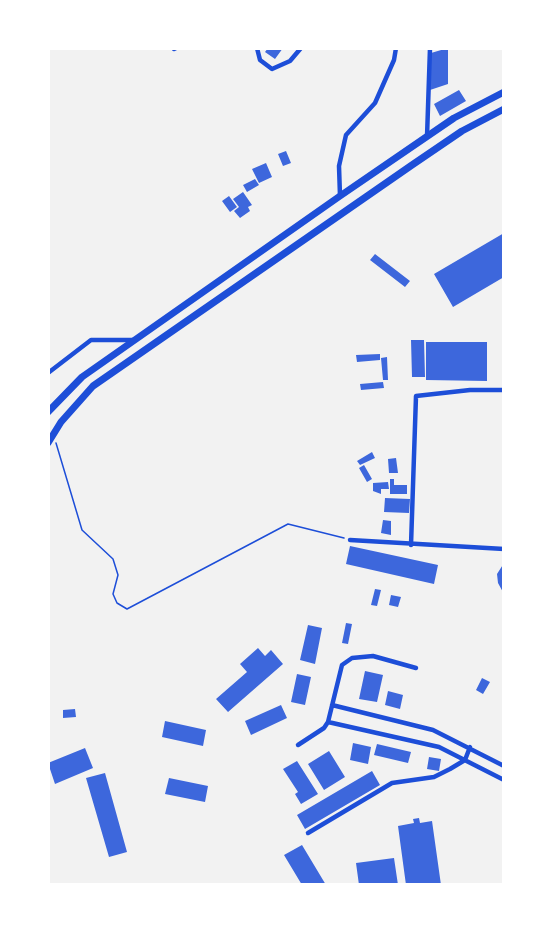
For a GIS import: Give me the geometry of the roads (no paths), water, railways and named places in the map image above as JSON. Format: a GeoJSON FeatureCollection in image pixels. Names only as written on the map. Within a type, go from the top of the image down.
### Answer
{"type":"FeatureCollection","features":[{"type":"Feature","properties":{"kind":"main road"},"geometry":{"type":"LineString","coordinates":[[48,412],[82,377],[427,136],[454,118],[504,92]]}},
{"type":"Feature","properties":{"kind":"main road"},"geometry":{"type":"LineString","coordinates":[[48,442],[93,386],[462,131],[504,109]]}},
{"type":"Feature","properties":{"kind":"main road"},"geometry":{"type":"LineString","coordinates":[[388,164],[396,176]]}},
{"type":"Feature","properties":{"kind":"street"},"geometry":{"type":"LineString","coordinates":[[257,48],[260,60],[272,69],[290,61],[301,48]]}},
{"type":"Feature","properties":{"kind":"street"},"geometry":{"type":"LineString","coordinates":[[340,196],[339,166],[346,135],[375,103],[394,60],[396,48]]}},
{"type":"Feature","properties":{"kind":"street"},"geometry":{"type":"LineString","coordinates":[[427,136],[430,48]]}},
{"type":"Feature","properties":{"kind":"street"},"geometry":{"type":"LineString","coordinates":[[48,373],[91,340],[135,340]]}},
{"type":"Feature","properties":{"kind":"street"},"geometry":{"type":"LineString","coordinates":[[411,545],[416,396],[470,390],[504,390]]}},
{"type":"Feature","properties":{"kind":"street"},"geometry":{"type":"LineString","coordinates":[[350,540],[504,549]]}},
{"type":"Feature","properties":{"kind":"street"},"geometry":{"type":"LineString","coordinates":[[298,744],[324,728],[328,722],[342,665],[352,658],[362,655],[373,656],[416,668]]}},
{"type":"Feature","properties":{"kind":"street"},"geometry":{"type":"LineString","coordinates":[[332,705],[433,730],[504,766]]}},
{"type":"Feature","properties":{"kind":"street"},"geometry":{"type":"LineString","coordinates":[[328,722],[439,747],[504,780]]}},
{"type":"Feature","properties":{"kind":"street"},"geometry":{"type":"LineString","coordinates":[[308,833],[386,785],[412,778],[434,777],[465,760],[470,747]]}}]}
